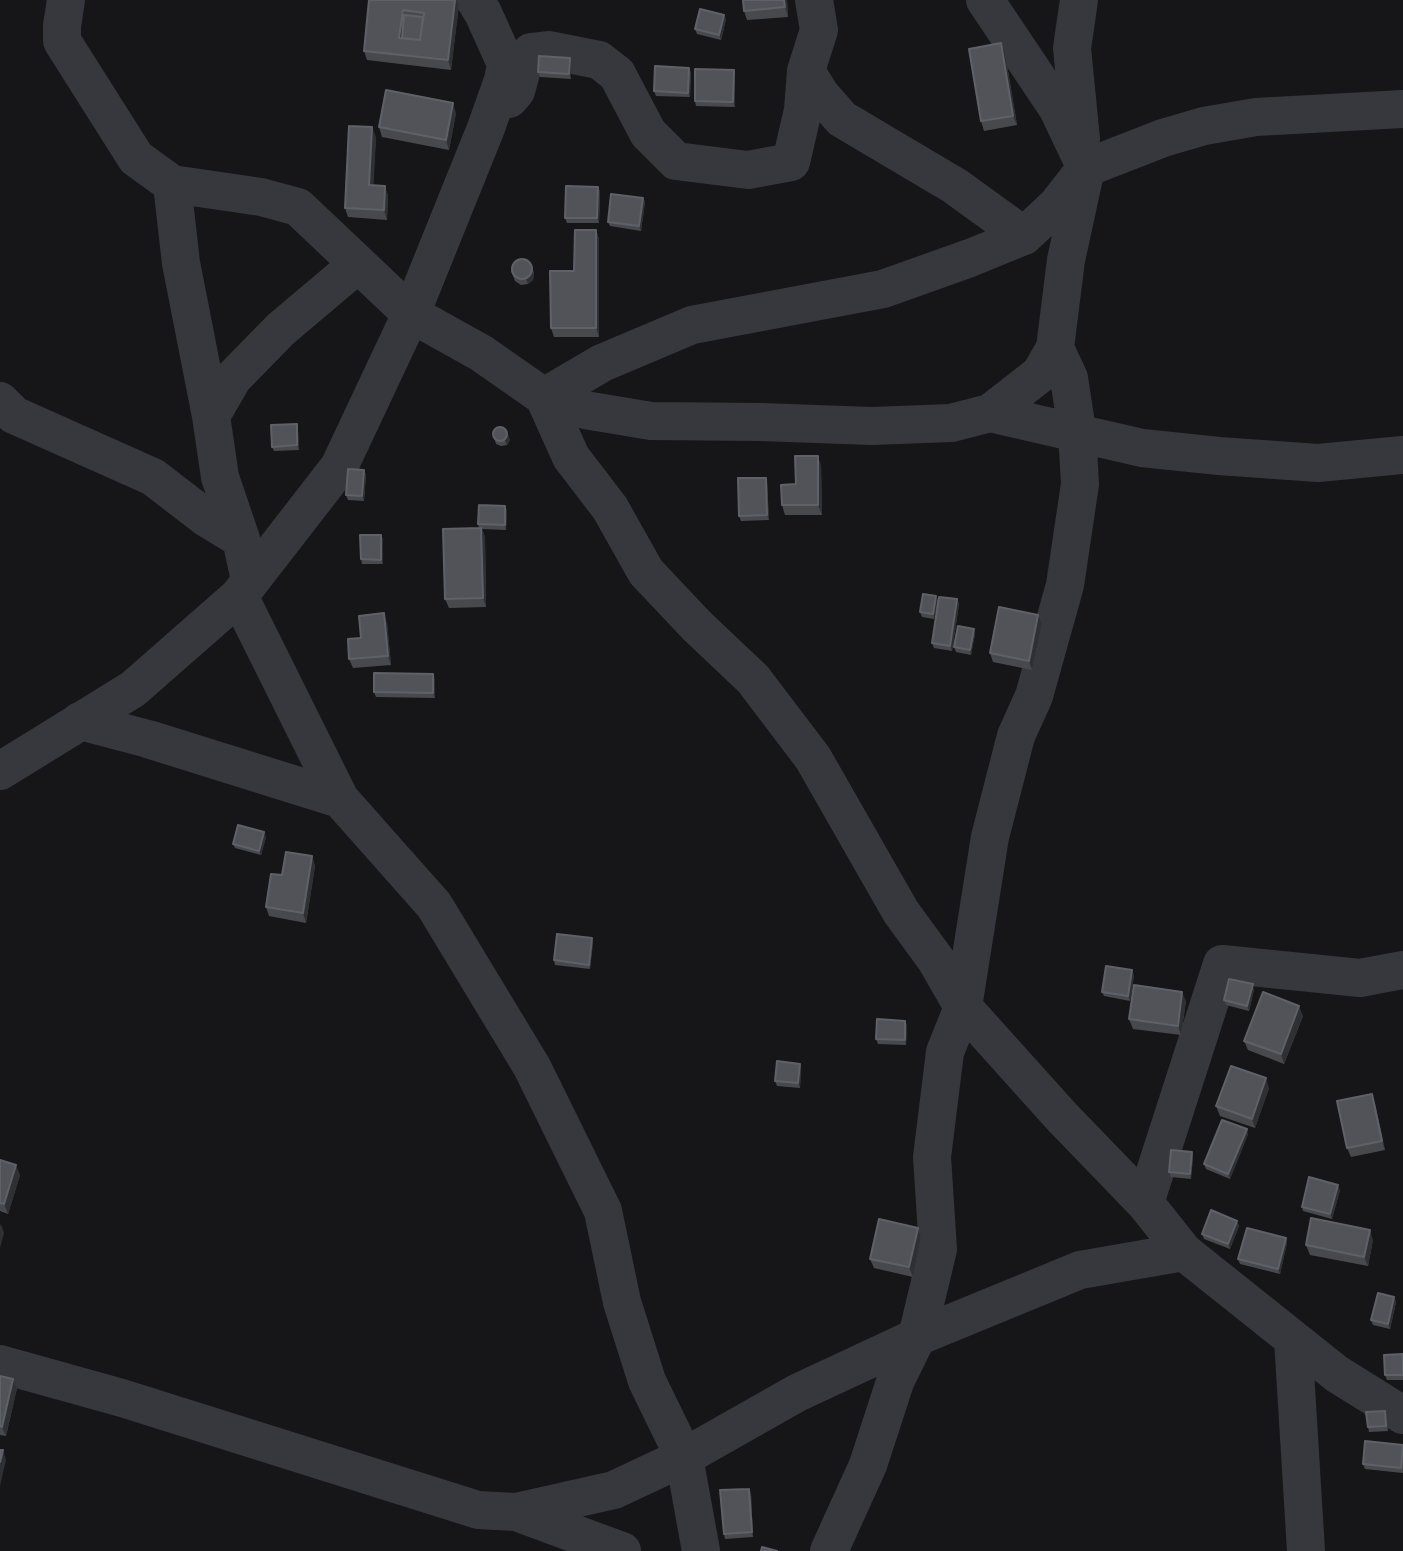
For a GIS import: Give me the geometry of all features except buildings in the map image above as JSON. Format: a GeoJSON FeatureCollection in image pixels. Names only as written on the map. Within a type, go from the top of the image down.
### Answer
{"type":"FeatureCollection","features":[{"type":"Feature","properties":{"kind":"street"},"geometry":{"type":"LineString","coordinates":[[66,0],[62,41],[136,158],[172,184],[261,197],[298,207],[411,314],[481,353],[544,397],[585,410],[651,421],[872,426],[951,423],[990,413],[1040,374],[1055,348],[1066,260],[1086,168],[1072,48],[1079,0]]}},
{"type":"Feature","properties":{"kind":"street"},"geometry":{"type":"LineString","coordinates":[[0,771],[133,689],[245,588],[339,467],[411,314],[486,128],[506,64],[475,0]]}},
{"type":"Feature","properties":{"kind":"street"},"geometry":{"type":"LineString","coordinates":[[486,128],[516,91],[524,62],[531,52],[548,50],[599,60],[617,74],[648,133],[676,160],[748,170],[791,162],[803,110],[806,71],[819,30],[814,0]]}},
{"type":"Feature","properties":{"kind":"street"},"geometry":{"type":"LineString","coordinates":[[985,0],[1058,109],[1086,168]]}},
{"type":"Feature","properties":{"kind":"street"},"geometry":{"type":"LineString","coordinates":[[806,71],[820,94],[842,119],[955,186],[1024,236]]}},
{"type":"Feature","properties":{"kind":"street"},"geometry":{"type":"LineString","coordinates":[[544,397],[602,363],[692,325],[883,289],[1024,236],[1057,205],[1086,168],[1163,138],[1256,117],[1403,109]]}},
{"type":"Feature","properties":{"kind":"street"},"geometry":{"type":"LineString","coordinates":[[172,184],[181,263],[220,477],[241,539],[245,588],[340,799],[434,905],[532,1067],[603,1211],[622,1302],[647,1381],[684,1457],[701,1551]]}},
{"type":"Feature","properties":{"kind":"street"},"geometry":{"type":"LineString","coordinates":[[211,416],[233,379],[281,329],[358,264]]}},
{"type":"Feature","properties":{"kind":"street"},"geometry":{"type":"LineString","coordinates":[[829,1551],[868,1465],[895,1382],[917,1337],[939,1249],[932,1157],[945,1052],[963,1007],[990,837],[1016,736],[1034,696],[1065,585],[1080,484],[1077,431],[1069,378],[1055,348]]}},
{"type":"Feature","properties":{"kind":"street"},"geometry":{"type":"LineString","coordinates":[[544,397],[572,457],[610,508],[646,572],[697,626],[753,679],[813,758],[901,912],[936,960],[963,1007],[1145,1203],[1184,1252],[1337,1374],[1403,1415]]}},
{"type":"Feature","properties":{"kind":"street"},"geometry":{"type":"LineString","coordinates":[[0,401],[15,415],[153,477],[205,517],[241,539]]}},
{"type":"Feature","properties":{"kind":"street"},"geometry":{"type":"LineString","coordinates":[[990,413],[1142,448],[1219,457],[1318,463],[1403,455]]}},
{"type":"Feature","properties":{"kind":"street"},"geometry":{"type":"LineString","coordinates":[[80,721],[148,738],[340,799]]}},
{"type":"Feature","properties":{"kind":"street"},"geometry":{"type":"LineString","coordinates":[[1145,1203],[1222,964],[1360,978],[1403,970]]}},
{"type":"Feature","properties":{"kind":"street"},"geometry":{"type":"LineString","coordinates":[[0,1364],[122,1398],[478,1510],[516,1512],[614,1490],[684,1457],[797,1393],[917,1337],[1080,1270],[1184,1252]]}},
{"type":"Feature","properties":{"kind":"street"},"geometry":{"type":"LineString","coordinates":[[1293,1339],[1306,1551]]}},
{"type":"Feature","properties":{"kind":"street"},"geometry":{"type":"LineString","coordinates":[[516,1512],[622,1551]]}}]}
